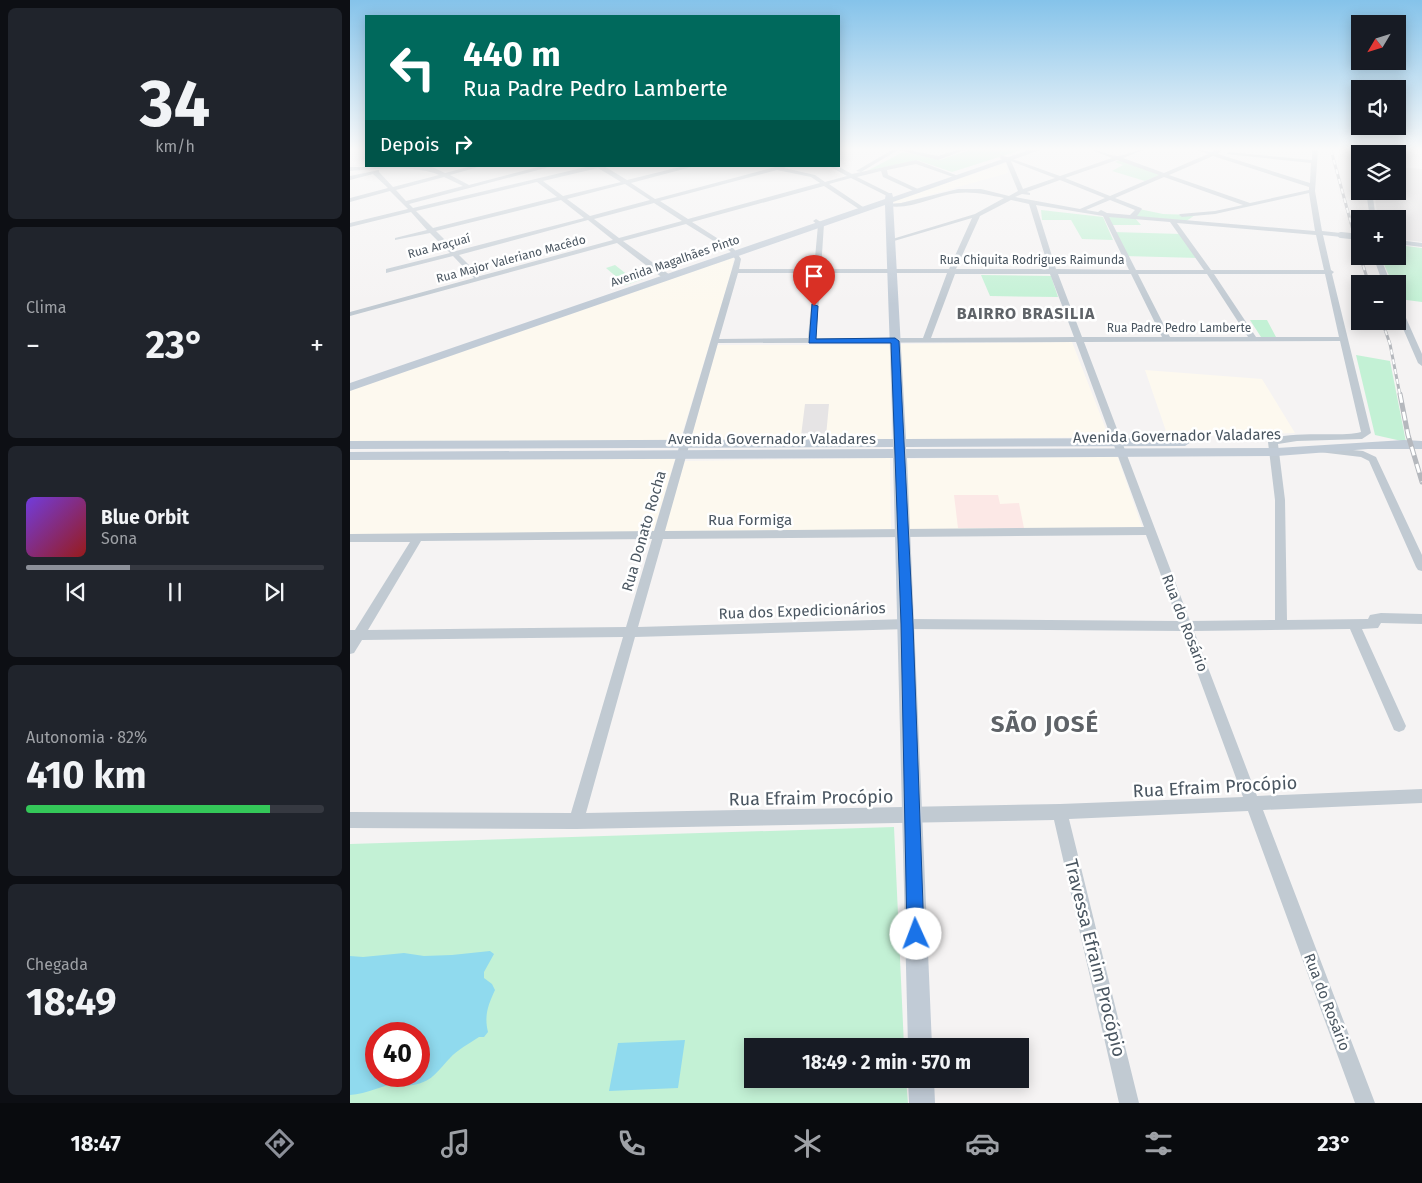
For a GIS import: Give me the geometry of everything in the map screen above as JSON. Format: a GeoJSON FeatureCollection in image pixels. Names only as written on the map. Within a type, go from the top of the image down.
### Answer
{"type":"FeatureCollection","features":[{"type":"Feature","properties":{"kind":"street"},"geometry":{"type":"LineString","coordinates":[[404,203],[410,201]]}},
{"type":"Feature","properties":{"kind":"street"},"geometry":{"type":"LineString","coordinates":[[350,225],[448,201]]}},
{"type":"Feature","properties":{"kind":"street"},"geometry":{"type":"LineString","coordinates":[[397,238],[551,201]]}},
{"type":"Feature","properties":{"kind":"street"},"geometry":{"type":"LineString","coordinates":[[565,201],[665,276]]}},
{"type":"Feature","properties":{"kind":"street","name":"Rua Araçuaí"},"geometry":{"type":"LineString","coordinates":[[389,271],[650,201]]}},
{"type":"Feature","properties":{"kind":"street"},"geometry":{"type":"LineString","coordinates":[[658,201],[733,252]]}},
{"type":"Feature","properties":{"kind":"street","name":"Rua Major Valeriano Macêdo"},"geometry":{"type":"LineString","coordinates":[[350,314],[761,201]]}},
{"type":"Feature","properties":{"kind":"street"},"geometry":{"type":"LineString","coordinates":[[851,201],[861,208]]}},
{"type":"Feature","properties":{"kind":"street","name":"Avenida Magalhães Pinto"},"geometry":{"type":"LineString","coordinates":[[350,387],[475,341],[884,201]]}},
{"type":"Feature","properties":{"kind":"street"},"geometry":{"type":"LineString","coordinates":[[886,201],[892,240],[907,624],[920,1038]]}},
{"type":"Feature","properties":{"kind":"street"},"geometry":{"type":"LineString","coordinates":[[889,201],[902,204],[912,201]]}},
{"type":"Feature","properties":{"kind":"street"},"geometry":{"type":"LineString","coordinates":[[892,240],[977,215],[1003,201]]}},
{"type":"Feature","properties":{"kind":"street"},"geometry":{"type":"LineString","coordinates":[[1031,201],[1106,214],[1351,236]]}},
{"type":"Feature","properties":{"kind":"street"},"geometry":{"type":"LineString","coordinates":[[1083,209],[1101,201]]}},
{"type":"Feature","properties":{"kind":"street"},"geometry":{"type":"LineString","coordinates":[[1118,201],[1158,214],[1195,215],[1258,201]]}},
{"type":"Feature","properties":{"kind":"street"},"geometry":{"type":"LineString","coordinates":[[1241,201],[1248,204]]}},
{"type":"Feature","properties":{"kind":"street"},"geometry":{"type":"LineString","coordinates":[[1281,624],[1280,500],[1273,447],[1297,438],[1366,433],[1330,272],[1319,233],[1314,201]]}},
{"type":"Feature","properties":{"kind":"street"},"geometry":{"type":"LineString","coordinates":[[1034,202],[1106,214]]}},
{"type":"Feature","properties":{"kind":"street","name":"Rua do Rosário"},"geometry":{"type":"LineString","coordinates":[[1034,202],[1053,271],[1365,1103]]}},
{"type":"Feature","properties":{"kind":"street"},"geometry":{"type":"LineString","coordinates":[[404,203],[479,279]]}},
{"type":"Feature","properties":{"kind":"street"},"geometry":{"type":"LineString","coordinates":[[1133,216],[1138,209]]}},
{"type":"Feature","properties":{"kind":"street"},"geometry":{"type":"LineString","coordinates":[[1106,214],[1132,272],[1166,339]]}},
{"type":"Feature","properties":{"kind":"street"},"geometry":{"type":"LineString","coordinates":[[926,340],[952,271],[977,215]]}},
{"type":"Feature","properties":{"kind":"street"},"geometry":{"type":"LineString","coordinates":[[1185,222],[1195,215]]}},
{"type":"Feature","properties":{"kind":"street"},"geometry":{"type":"LineString","coordinates":[[1172,221],[1210,273],[1253,339]]}},
{"type":"Feature","properties":{"kind":"street"},"geometry":{"type":"LineString","coordinates":[[812,341],[819,223]]}},
{"type":"Feature","properties":{"kind":"street"},"geometry":{"type":"LineString","coordinates":[[1406,243],[1422,245]]}},
{"type":"Feature","properties":{"kind":"street","name":"Rua Donato Rocha"},"geometry":{"type":"LineString","coordinates":[[576,821],[738,259],[733,252]]}},
{"type":"Feature","properties":{"kind":"street","name":"Rua Chiquita Rodrigues Raimunda"},"geometry":{"type":"LineString","coordinates":[[734,272],[1330,272]]}},
{"type":"Feature","properties":{"kind":"street"},"geometry":{"type":"LineString","coordinates":[[1406,327],[1422,364]]}},
{"type":"Feature","properties":{"kind":"street","name":"Rua Padre Pedro Lamberte"},"geometry":{"type":"LineString","coordinates":[[714,341],[1344,339]]}},
{"type":"Feature","properties":{"kind":"street","name":"Avenida Magalhães Pinto"},"geometry":{"type":"LineString","coordinates":[[350,380],[475,341]]}},
{"type":"Feature","properties":{"kind":"street","name":"Avenida Governador Valadares"},"geometry":{"type":"LineString","coordinates":[[350,445],[514,451]]}},
{"type":"Feature","properties":{"kind":"street","name":"Avenida Governador Valadares"},"geometry":{"type":"LineString","coordinates":[[350,456],[514,451],[1422,445]]}},
{"type":"Feature","properties":{"kind":"street","name":"Avenida Governador Valadares"},"geometry":{"type":"LineString","coordinates":[[1273,447],[1314,450],[1344,446]]}},
{"type":"Feature","properties":{"kind":"street"},"geometry":{"type":"LineString","coordinates":[[1314,450],[1363,454],[1373,459],[1422,567]]}},
{"type":"Feature","properties":{"kind":"street","name":"Rua Formiga"},"geometry":{"type":"LineString","coordinates":[[350,538],[1151,531]]}},
{"type":"Feature","properties":{"kind":"street"},"geometry":{"type":"LineString","coordinates":[[350,649],[354,635],[418,537]]}},
{"type":"Feature","properties":{"kind":"street","name":"Rua dos Expedicionários"},"geometry":{"type":"LineString","coordinates":[[354,635],[631,632],[907,624],[1186,626],[1374,624],[1374,619],[1422,619]]}},
{"type":"Feature","properties":{"kind":"street"},"geometry":{"type":"LineString","coordinates":[[1354,624],[1399,726]]}},
{"type":"Feature","properties":{"kind":"street","name":"Rua Efraim Procópio"},"geometry":{"type":"LineString","coordinates":[[350,820],[576,821],[1060,812],[1422,796]]}},
{"type":"Feature","properties":{"kind":"street","name":"Travessa Efraim Procópio"},"geometry":{"type":"LineString","coordinates":[[1060,812],[1130,1103]]}},
{"type":"Feature","properties":{"kind":"street"},"geometry":{"type":"LineString","coordinates":[[921,1088],[922,1103]]}},
{"type":"Feature","properties":{"kind":"shaded area"},"geometry":{"type":"Polygon","coordinates":[[[1375,201],[1422,201],[1422,242],[1406,240],[1406,210],[1377,210],[1375,201]]]}},
{"type":"Feature","properties":{"kind":"shaded area"},"geometry":{"type":"Polygon","coordinates":[[[731,257],[734,258],[731,273],[680,441],[350,443],[350,389],[731,257]]]}},
{"type":"Feature","properties":{"kind":"shaded area"},"geometry":{"type":"Polygon","coordinates":[[[1072,342],[1109,437],[905,440],[899,344],[1072,342]]]}},
{"type":"Feature","properties":{"kind":"shaded area"},"geometry":{"type":"Polygon","coordinates":[[[717,345],[890,345],[891,441],[690,442],[717,345]]]}},
{"type":"Feature","properties":{"kind":"shaded area"},"geometry":{"type":"Polygon","coordinates":[[[1145,370],[1262,379],[1295,433],[1168,437],[1145,370]]]}},
{"type":"Feature","properties":{"kind":"shaded area"},"geometry":{"type":"Polygon","coordinates":[[[805,404],[829,404],[826,436],[801,436],[805,404]]]}},
{"type":"Feature","properties":{"kind":"shaded area"},"geometry":{"type":"Polygon","coordinates":[[[1117,455],[1142,527],[909,530],[904,459],[1117,455]]]}},
{"type":"Feature","properties":{"kind":"shaded area"},"geometry":{"type":"Polygon","coordinates":[[[890,458],[891,529],[663,532],[685,461],[890,458]]]}},
{"type":"Feature","properties":{"kind":"shaded area"},"geometry":{"type":"Polygon","coordinates":[[[675,459],[653,533],[350,535],[350,460],[675,459]]]}},
{"type":"Feature","properties":{"kind":"shaded area"},"geometry":{"type":"Polygon","coordinates":[[[954,495],[998,495],[1000,504],[1019,503],[1024,528],[958,528],[954,495]]]}},
{"type":"Feature","properties":{"kind":"green space"},"geometry":{"type":"Polygon","coordinates":[[[1139,209],[1163,214],[1195,215],[1185,222],[1134,217],[1141,225],[1109,225],[1105,215],[1133,216],[1139,209]]]}},
{"type":"Feature","properties":{"kind":"green space"},"geometry":{"type":"Polygon","coordinates":[[[1041,210],[1103,217],[1113,240],[1082,239],[1071,220],[1042,220],[1041,210]]]}},
{"type":"Feature","properties":{"kind":"green space"},"geometry":{"type":"Polygon","coordinates":[[[1113,232],[1182,234],[1199,258],[1124,256],[1113,232]]]}},
{"type":"Feature","properties":{"kind":"green space"},"geometry":{"type":"Polygon","coordinates":[[[1406,246],[1422,248],[1422,302],[1406,300],[1406,275],[1389,275],[1384,265],[1406,265],[1406,246]]]}},
{"type":"Feature","properties":{"kind":"green space"},"geometry":{"type":"Polygon","coordinates":[[[615,265],[629,276],[634,273],[643,279],[626,285],[606,268],[615,265]]]}},
{"type":"Feature","properties":{"kind":"green space"},"geometry":{"type":"Polygon","coordinates":[[[981,275],[1051,276],[1058,297],[990,296],[981,275]]]}},
{"type":"Feature","properties":{"kind":"green space"},"geometry":{"type":"Polygon","coordinates":[[[1250,320],[1267,320],[1276,337],[1261,337],[1250,320]]]}},
{"type":"Feature","properties":{"kind":"green space"},"geometry":{"type":"Polygon","coordinates":[[[1356,355],[1390,361],[1406,442],[1375,435],[1356,355]]]}},
{"type":"Feature","properties":{"kind":"green space"},"geometry":{"type":"Polygon","coordinates":[[[894,827],[904,1038],[744,1038],[744,1088],[907,1088],[908,1103],[350,1103],[350,844],[894,827]]]}},
{"type":"Feature","properties":{"kind":"water"},"geometry":{"type":"Polygon","coordinates":[[[490,951],[494,954],[484,972],[484,978],[492,984],[495,990],[487,1011],[488,1032],[484,1037],[479,1037],[456,1052],[430,1079],[430,1022],[365,1022],[365,1087],[381,1087],[350,1095],[350,956],[363,957],[404,953],[424,956],[490,951]]]}},
{"type":"Feature","properties":{"kind":"water"},"geometry":{"type":"Polygon","coordinates":[[[685,1040],[678,1088],[609,1091],[618,1043],[685,1040]]]}},
{"type":"Feature","properties":{"kind":"railway"},"geometry":{"type":"LineString","coordinates":[[1345,201],[1366,275]]}},
{"type":"Feature","properties":{"kind":"railway"},"geometry":{"type":"LineString","coordinates":[[1385,330],[1390,344],[1400,395]]}},
{"type":"Feature","properties":{"kind":"railway"},"geometry":{"type":"LineString","coordinates":[[1400,394],[1408,435],[1422,482]]}},
{"type":"Feature","properties":{"kind":"district","name":"BAIRRO BRASILIA"},"geometry":{"type":"Point","coordinates":[1026,313]}},
{"type":"Feature","properties":{"kind":"district","name":"SÃO JOSÉ"},"geometry":{"type":"Point","coordinates":[1045,724]}},
{"type":"Feature","properties":{"kind":"route"},"geometry":{"type":"LineString","coordinates":[[814,306],[812,341],[895,341],[907,624],[916,934]]}}]}
